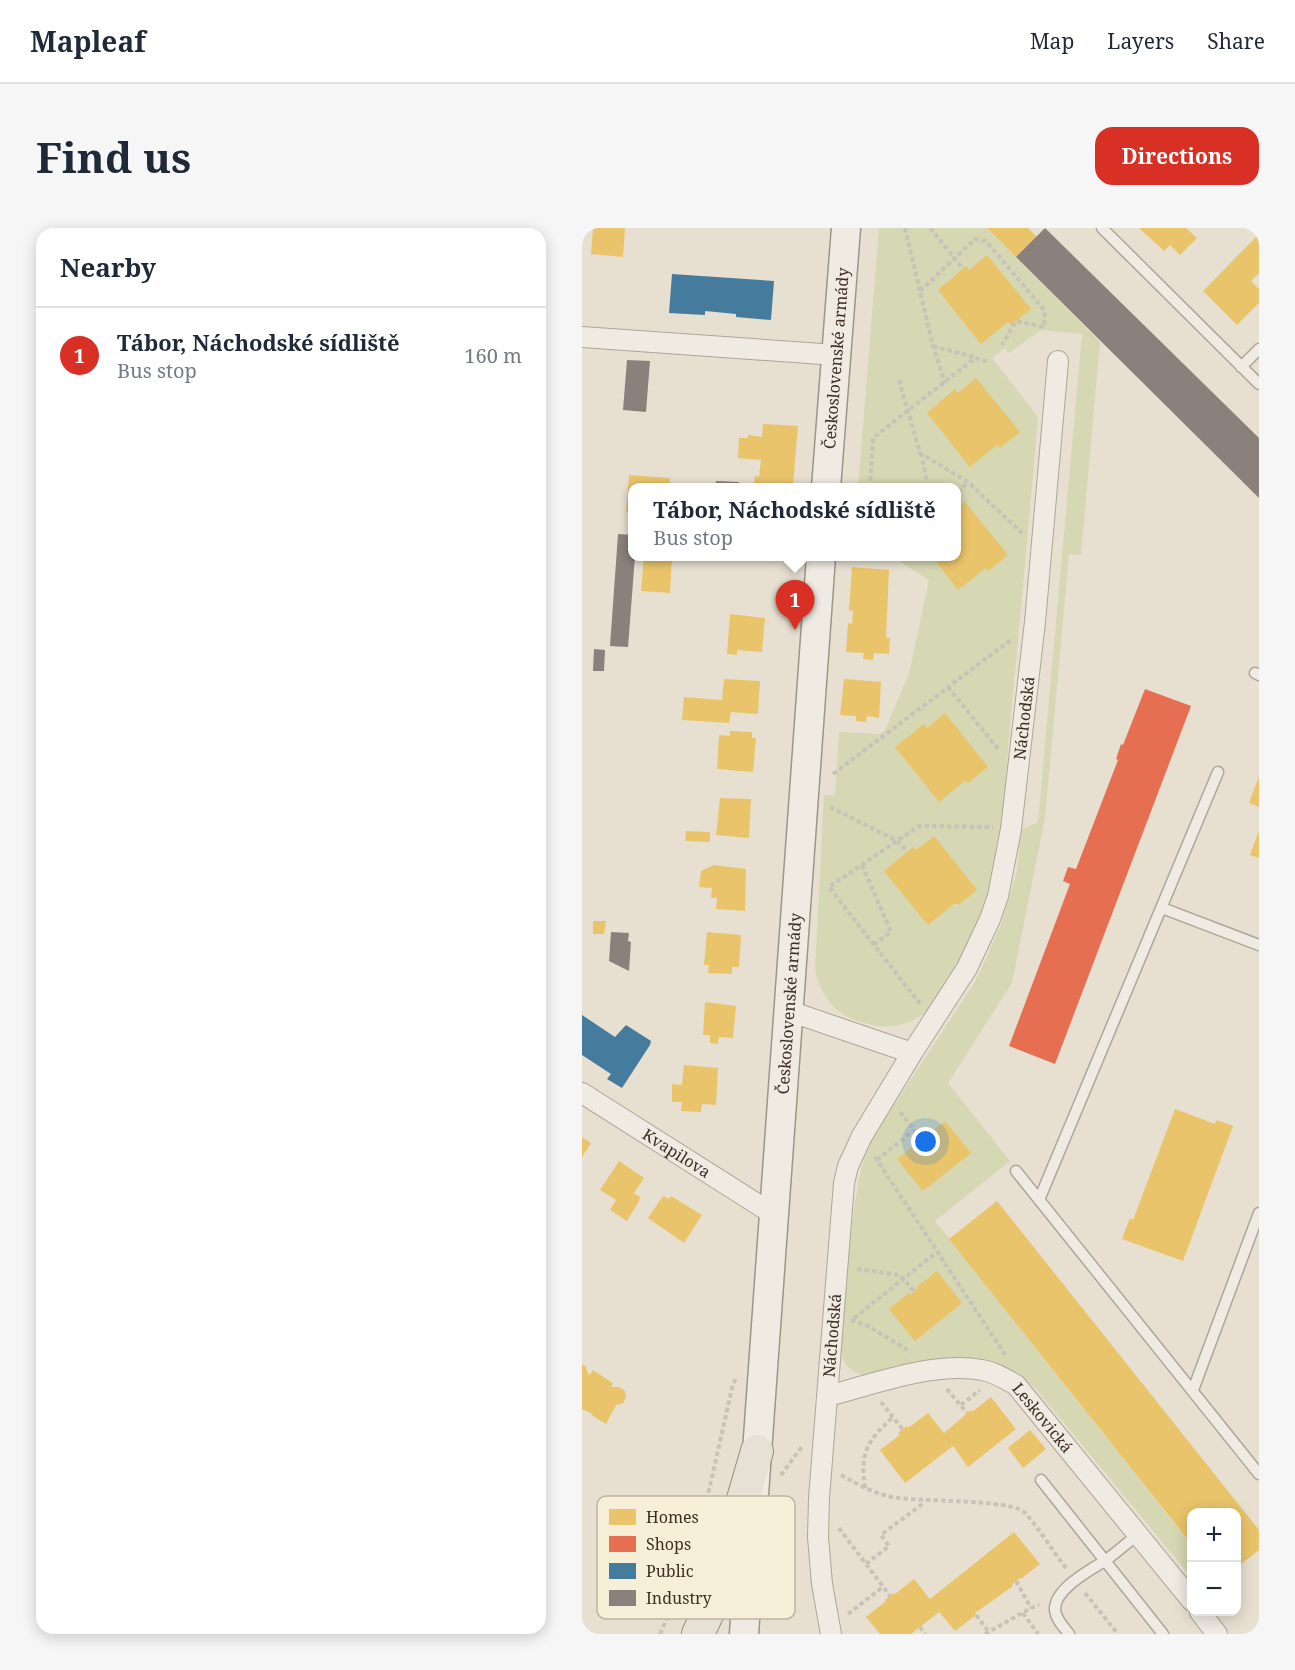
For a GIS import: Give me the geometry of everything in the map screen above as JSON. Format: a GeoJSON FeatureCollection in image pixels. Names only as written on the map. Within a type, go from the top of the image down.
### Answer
{"type":"FeatureCollection","features":[{"type":"Feature","properties":{"kind":"main road","name":"Československé armády"},"geometry":{"type":"LineString","coordinates":[[826,483],[846,228]]}},
{"type":"Feature","properties":{"kind":"main road","name":"Československé armády"},"geometry":{"type":"LineString","coordinates":[[754,1496],[821,561]]}},
{"type":"Feature","properties":{"kind":"main road"},"geometry":{"type":"LineString","coordinates":[[744,1496],[757,1451]]}},
{"type":"Feature","properties":{"kind":"main road"},"geometry":{"type":"LineString","coordinates":[[698,1634],[705,1619]]}},
{"type":"Feature","properties":{"kind":"main road","name":"Československé armády"},"geometry":{"type":"LineString","coordinates":[[744,1634],[745,1619]]}},
{"type":"Feature","properties":{"kind":"street"},"geometry":{"type":"LineString","coordinates":[[582,337],[837,355]]}},
{"type":"Feature","properties":{"kind":"street","name":"Náchodská"},"geometry":{"type":"LineString","coordinates":[[837,1626],[822,1584],[818,1537],[840,1220],[846,1175],[862,1136],[967,968],[998,896],[1011,829],[1035,622],[1058,361]]}},
{"type":"Feature","properties":{"kind":"street"},"geometry":{"type":"LineString","coordinates":[[789,1011],[912,1053]]}},
{"type":"Feature","properties":{"kind":"street","name":"Kvapilova"},"geometry":{"type":"LineString","coordinates":[[582,1093],[773,1214]]}},
{"type":"Feature","properties":{"kind":"street","name":"Leskovická"},"geometry":{"type":"LineString","coordinates":[[828,1396],[920,1372],[960,1368],[984,1370],[1000,1376],[1016,1385],[1187,1596]]}},
{"type":"Feature","properties":{"kind":"street"},"geometry":{"type":"LineString","coordinates":[[1204,1616],[1217,1634]]}},
{"type":"Feature","properties":{"kind":"lane"},"geometry":{"type":"LineString","coordinates":[[1102,228],[1259,384]]}},
{"type":"Feature","properties":{"kind":"lane"},"geometry":{"type":"LineString","coordinates":[[1241,367],[1259,349]]}},
{"type":"Feature","properties":{"kind":"lane"},"geometry":{"type":"LineString","coordinates":[[1039,1200],[1218,772]]}},
{"type":"Feature","properties":{"kind":"lane"},"geometry":{"type":"LineString","coordinates":[[1162,908],[1259,945]]}},
{"type":"Feature","properties":{"kind":"lane"},"geometry":{"type":"LineString","coordinates":[[1016,1171],[1259,1474]]}},
{"type":"Feature","properties":{"kind":"lane"},"geometry":{"type":"LineString","coordinates":[[1193,1390],[1259,1213]]}},
{"type":"Feature","properties":{"kind":"lane"},"geometry":{"type":"LineString","coordinates":[[1041,1480],[1163,1634]]}},
{"type":"Feature","properties":{"kind":"lane"},"geometry":{"type":"LineString","coordinates":[[1069,1634],[1058,1620],[1055,1610],[1058,1598],[1075,1581],[1139,1534]]}},
{"type":"Feature","properties":{"kind":"path"},"geometry":{"type":"LineString","coordinates":[[905,228],[933,345],[945,383]]}},
{"type":"Feature","properties":{"kind":"path"},"geometry":{"type":"LineString","coordinates":[[930,228],[963,269]]}},
{"type":"Feature","properties":{"kind":"path"},"geometry":{"type":"LineString","coordinates":[[920,291],[975,240],[986,241],[1044,311],[1044,327],[1016,321],[1002,345]]}},
{"type":"Feature","properties":{"kind":"path"},"geometry":{"type":"LineString","coordinates":[[933,345],[989,362]]}},
{"type":"Feature","properties":{"kind":"path"},"geometry":{"type":"LineString","coordinates":[[870,483],[873,438],[975,358]]}},
{"type":"Feature","properties":{"kind":"path"},"geometry":{"type":"LineString","coordinates":[[899,380],[927,483]]}},
{"type":"Feature","properties":{"kind":"path"},"geometry":{"type":"LineString","coordinates":[[920,453],[968,482],[1023,533]]}},
{"type":"Feature","properties":{"kind":"path"},"geometry":{"type":"LineString","coordinates":[[961,488],[968,482]]}},
{"type":"Feature","properties":{"kind":"path"},"geometry":{"type":"LineString","coordinates":[[833,774],[1014,638]]}},
{"type":"Feature","properties":{"kind":"path"},"geometry":{"type":"LineString","coordinates":[[948,687],[1003,755]]}},
{"type":"Feature","properties":{"kind":"path"},"geometry":{"type":"LineString","coordinates":[[830,807],[897,841],[908,852]]}},
{"type":"Feature","properties":{"kind":"path"},"geometry":{"type":"LineString","coordinates":[[925,1010],[829,887],[919,825],[997,828]]}},
{"type":"Feature","properties":{"kind":"path"},"geometry":{"type":"LineString","coordinates":[[862,865],[891,932],[874,944]]}},
{"type":"Feature","properties":{"kind":"path"},"geometry":{"type":"LineString","coordinates":[[896,1107],[923,1141]]}},
{"type":"Feature","properties":{"kind":"path"},"geometry":{"type":"LineString","coordinates":[[877,1160],[914,1130]]}},
{"type":"Feature","properties":{"kind":"path"},"geometry":{"type":"LineString","coordinates":[[870,1150],[1009,1360],[1016,1385]]}},
{"type":"Feature","properties":{"kind":"path"},"geometry":{"type":"LineString","coordinates":[[911,1356],[906,1349],[868,1326],[851,1320],[938,1251]]}},
{"type":"Feature","properties":{"kind":"path"},"geometry":{"type":"LineString","coordinates":[[850,1268],[904,1277],[914,1291]]}},
{"type":"Feature","properties":{"kind":"path"},"geometry":{"type":"LineString","coordinates":[[708,1496],[733,1384],[738,1376]]}},
{"type":"Feature","properties":{"kind":"path"},"geometry":{"type":"LineString","coordinates":[[941,1381],[967,1413]]}},
{"type":"Feature","properties":{"kind":"path"},"geometry":{"type":"LineString","coordinates":[[961,1405],[988,1384]]}},
{"type":"Feature","properties":{"kind":"path"},"geometry":{"type":"LineString","coordinates":[[879,1399],[903,1430]]}},
{"type":"Feature","properties":{"kind":"path"},"geometry":{"type":"LineString","coordinates":[[866,1488],[863,1470],[865,1452],[876,1433],[893,1417]]}},
{"type":"Feature","properties":{"kind":"path"},"geometry":{"type":"LineString","coordinates":[[780,1478],[803,1444]]}},
{"type":"Feature","properties":{"kind":"path"},"geometry":{"type":"LineString","coordinates":[[835,1472],[866,1488],[891,1497],[1008,1505],[1023,1511],[1118,1634]]}},
{"type":"Feature","properties":{"kind":"path"},"geometry":{"type":"LineString","coordinates":[[866,1564],[889,1546],[881,1535],[926,1501]]}},
{"type":"Feature","properties":{"kind":"path"},"geometry":{"type":"LineString","coordinates":[[833,1520],[890,1596]]}},
{"type":"Feature","properties":{"kind":"path"},"geometry":{"type":"LineString","coordinates":[[976,1615],[987,1633],[1031,1608],[1016,1581]]}},
{"type":"Feature","properties":{"kind":"path"},"geometry":{"type":"LineString","coordinates":[[837,1626],[883,1587]]}},
{"type":"Feature","properties":{"kind":"path"},"geometry":{"type":"LineString","coordinates":[[1022,1613],[1038,1634]]}},
{"type":"Feature","properties":{"kind":"path"},"geometry":{"type":"LineString","coordinates":[[660,1634],[666,1619]]}},
{"type":"Feature","properties":{"kind":"path"},"geometry":{"type":"LineString","coordinates":[[920,1627],[925,1634]]}},
{"type":"Feature","properties":{"kind":"green space"},"geometry":{"type":"Polygon","coordinates":[[[879,228],[987,228],[1100,342],[1081,555],[1069,554],[1045,818],[1012,983],[948,1083],[1010,1161],[935,1221],[1187,1540],[1187,1572],[1036,1389],[1019,1375],[987,1360],[955,1358],[863,1375],[848,1367],[840,1351],[838,1340],[855,1203],[861,1169],[868,1148],[973,985],[1000,927],[1017,871],[1021,830],[1038,822],[1082,334],[1041,330],[1009,353],[1005,348],[992,358],[1038,417],[997,875],[994,888],[969,947],[948,987],[935,1004],[919,1017],[901,1025],[880,1026],[855,1020],[840,1012],[828,1000],[820,986],[815,969],[824,795],[835,795],[839,732],[880,734],[885,730],[909,674],[929,580],[899,561],[961,561],[961,483],[858,483],[879,228]]]}},
{"type":"Feature","properties":{"kind":"building: Homes"},"geometry":{"type":"Polygon","coordinates":[[[593,228],[625,228],[623,257],[591,254],[593,228]]]}},
{"type":"Feature","properties":{"kind":"building: Homes"},"geometry":{"type":"Polygon","coordinates":[[[987,228],[1028,228],[1037,237],[1016,257],[987,228]]]}},
{"type":"Feature","properties":{"kind":"building: Homes"},"geometry":{"type":"Polygon","coordinates":[[[1139,228],[1186,228],[1197,238],[1180,255],[1170,245],[1164,251],[1139,228]]]}},
{"type":"Feature","properties":{"kind":"building: Homes"},"geometry":{"type":"Polygon","coordinates":[[[1259,234],[1259,273],[1251,281],[1259,289],[1259,303],[1237,325],[1203,291],[1259,234]]]}},
{"type":"Feature","properties":{"kind":"building: Homes"},"geometry":{"type":"Polygon","coordinates":[[[987,255],[1031,309],[1011,325],[1008,322],[981,344],[938,290],[966,266],[969,270],[987,255]]]}},
{"type":"Feature","properties":{"kind":"building: Homes"},"geometry":{"type":"Polygon","coordinates":[[[976,378],[1020,432],[1000,448],[997,445],[970,467],[927,413],[955,389],[958,393],[976,378]]]}},
{"type":"Feature","properties":{"kind":"building: Homes"},"geometry":{"type":"Polygon","coordinates":[[[763,424],[798,426],[793,483],[754,483],[755,476],[759,477],[761,460],[738,458],[739,438],[748,438],[748,435],[762,437],[763,424]]]}},
{"type":"Feature","properties":{"kind":"building: Homes"},"geometry":{"type":"Polygon","coordinates":[[[629,475],[670,478],[670,483],[628,483],[629,475]]]}},
{"type":"Feature","properties":{"kind":"building: Homes"},"geometry":{"type":"Polygon","coordinates":[[[628,487],[628,512],[626,512],[628,487]]]}},
{"type":"Feature","properties":{"kind":"building: Homes"},"geometry":{"type":"Polygon","coordinates":[[[965,502],[1008,555],[988,571],[986,568],[958,590],[936,561],[961,561],[961,505],[965,502]]]}},
{"type":"Feature","properties":{"kind":"building: Homes"},"geometry":{"type":"Polygon","coordinates":[[[644,561],[672,561],[670,593],[641,591],[644,561]]]}},
{"type":"Feature","properties":{"kind":"building: Homes"},"geometry":{"type":"Polygon","coordinates":[[[852,567],[889,570],[886,638],[890,638],[889,654],[874,653],[873,660],[863,659],[864,653],[846,652],[848,623],[852,624],[853,611],[849,610],[852,567]]]}},
{"type":"Feature","properties":{"kind":"building: Homes"},"geometry":{"type":"Polygon","coordinates":[[[730,614],[765,618],[762,652],[737,650],[737,655],[727,654],[730,614]]]}},
{"type":"Feature","properties":{"kind":"building: Homes"},"geometry":{"type":"Polygon","coordinates":[[[724,679],[760,681],[758,714],[731,712],[729,723],[682,720],[684,697],[722,700],[724,679]]]}},
{"type":"Feature","properties":{"kind":"building: Homes"},"geometry":{"type":"Polygon","coordinates":[[[844,679],[881,682],[879,718],[867,716],[866,722],[856,721],[856,716],[840,715],[844,679]]]}},
{"type":"Feature","properties":{"kind":"building: Homes"},"geometry":{"type":"Polygon","coordinates":[[[945,713],[988,767],[968,783],[966,780],[939,802],[895,747],[924,724],[927,728],[945,713]]]}},
{"type":"Feature","properties":{"kind":"building: Homes"},"geometry":{"type":"Polygon","coordinates":[[[730,731],[752,732],[752,738],[756,738],[753,772],[717,769],[719,735],[730,736],[730,731]]]}},
{"type":"Feature","properties":{"kind":"building: Homes"},"geometry":{"type":"Polygon","coordinates":[[[1259,776],[1259,807],[1249,803],[1259,776]]]}},
{"type":"Feature","properties":{"kind":"building: Homes"},"geometry":{"type":"Polygon","coordinates":[[[720,798],[751,799],[749,838],[716,835],[720,798]]]}},
{"type":"Feature","properties":{"kind":"building: Homes"},"geometry":{"type":"Polygon","coordinates":[[[686,831],[710,832],[710,842],[685,841],[686,831]]]}},
{"type":"Feature","properties":{"kind":"building: Homes"},"geometry":{"type":"Polygon","coordinates":[[[1259,831],[1259,858],[1250,855],[1259,831]]]}},
{"type":"Feature","properties":{"kind":"building: Homes"},"geometry":{"type":"Polygon","coordinates":[[[934,836],[977,890],[958,905],[955,903],[928,925],[884,871],[913,847],[916,850],[934,836]]]}},
{"type":"Feature","properties":{"kind":"building: Homes"},"geometry":{"type":"Polygon","coordinates":[[[714,865],[746,869],[745,911],[716,909],[717,898],[711,898],[712,888],[699,887],[701,871],[714,865]]]}},
{"type":"Feature","properties":{"kind":"building: Homes"},"geometry":{"type":"Polygon","coordinates":[[[593,921],[606,921],[604,934],[593,934],[593,921]]]}},
{"type":"Feature","properties":{"kind":"building: Homes"},"geometry":{"type":"Polygon","coordinates":[[[707,932],[741,935],[739,967],[732,967],[732,974],[708,973],[709,965],[704,965],[707,932]]]}},
{"type":"Feature","properties":{"kind":"building: Homes"},"geometry":{"type":"Polygon","coordinates":[[[705,1002],[736,1006],[733,1038],[719,1037],[718,1044],[710,1043],[710,1035],[703,1035],[705,1002]]]}},
{"type":"Feature","properties":{"kind":"building: Homes"},"geometry":{"type":"Polygon","coordinates":[[[684,1065],[718,1068],[716,1105],[702,1104],[701,1112],[681,1111],[682,1102],[672,1102],[672,1084],[682,1085],[684,1065]]]}},
{"type":"Feature","properties":{"kind":"building: Homes"},"geometry":{"type":"Polygon","coordinates":[[[1175,1109],[1215,1124],[1216,1120],[1233,1126],[1183,1261],[1122,1239],[1130,1218],[1133,1220],[1175,1109]]]}},
{"type":"Feature","properties":{"kind":"building: Homes"},"geometry":{"type":"Polygon","coordinates":[[[945,1121],[971,1153],[923,1191],[897,1159],[917,1143],[919,1144],[926,1138],[925,1136],[945,1121]]]}},
{"type":"Feature","properties":{"kind":"building: Homes"},"geometry":{"type":"Polygon","coordinates":[[[582,1137],[591,1143],[582,1157],[582,1137]]]}},
{"type":"Feature","properties":{"kind":"building: Homes"},"geometry":{"type":"Polygon","coordinates":[[[619,1161],[644,1178],[634,1193],[640,1197],[639,1201],[627,1221],[610,1210],[616,1200],[600,1190],[619,1161]]]}},
{"type":"Feature","properties":{"kind":"building: Homes"},"geometry":{"type":"Polygon","coordinates":[[[663,1196],[669,1199],[671,1196],[702,1215],[684,1243],[648,1218],[663,1196]]]}},
{"type":"Feature","properties":{"kind":"building: Homes"},"geometry":{"type":"Polygon","coordinates":[[[997,1201],[1259,1530],[1259,1550],[1241,1564],[1241,1508],[1187,1508],[1187,1539],[949,1239],[997,1201]]]}},
{"type":"Feature","properties":{"kind":"building: Homes"},"geometry":{"type":"Polygon","coordinates":[[[937,1271],[962,1303],[915,1341],[889,1309],[909,1293],[910,1295],[937,1271]]]}},
{"type":"Feature","properties":{"kind":"building: Homes"},"geometry":{"type":"Polygon","coordinates":[[[582,1364],[586,1367],[588,1374],[590,1375],[593,1370],[613,1383],[611,1387],[619,1387],[625,1391],[626,1397],[623,1403],[616,1405],[606,1424],[582,1409],[582,1364]]]}},
{"type":"Feature","properties":{"kind":"building: Homes"},"geometry":{"type":"Polygon","coordinates":[[[991,1397],[1016,1429],[968,1467],[953,1446],[905,1483],[880,1450],[900,1435],[898,1433],[907,1426],[908,1428],[928,1413],[944,1433],[971,1410],[972,1412],[991,1397]]]}},
{"type":"Feature","properties":{"kind":"building: Homes"},"geometry":{"type":"Polygon","coordinates":[[[1030,1430],[1046,1449],[1023,1468],[1008,1448],[1030,1430]]]}},
{"type":"Feature","properties":{"kind":"building: Homes"},"geometry":{"type":"Polygon","coordinates":[[[1014,1532],[1040,1564],[955,1631],[939,1612],[911,1634],[880,1634],[866,1617],[914,1579],[930,1599],[1014,1532]]]}},
{"type":"Feature","properties":{"kind":"building: Shops"},"geometry":{"type":"Polygon","coordinates":[[[1145,689],[1191,706],[1055,1064],[1009,1046],[1070,884],[1063,881],[1068,867],[1076,869],[1118,760],[1116,759],[1121,744],[1123,745],[1145,689]]]}},
{"type":"Feature","properties":{"kind":"building: Public"},"geometry":{"type":"Polygon","coordinates":[[[672,274],[774,281],[771,320],[705,311],[705,315],[669,313],[672,274]]]}},
{"type":"Feature","properties":{"kind":"building: Public"},"geometry":{"type":"Polygon","coordinates":[[[582,1015],[615,1037],[626,1025],[651,1041],[622,1088],[607,1079],[611,1074],[582,1055],[582,1015]]]}},
{"type":"Feature","properties":{"kind":"building: Industry"},"geometry":{"type":"Polygon","coordinates":[[[1045,228],[1259,438],[1259,498],[1016,257],[1045,228]]]}},
{"type":"Feature","properties":{"kind":"building: Industry"},"geometry":{"type":"Polygon","coordinates":[[[627,360],[650,361],[646,412],[623,410],[627,360]]]}},
{"type":"Feature","properties":{"kind":"building: Industry"},"geometry":{"type":"Polygon","coordinates":[[[716,481],[739,482],[739,483],[716,483],[716,481]]]}},
{"type":"Feature","properties":{"kind":"building: Industry"},"geometry":{"type":"Polygon","coordinates":[[[618,534],[628,535],[628,561],[635,561],[628,647],[610,646],[618,534]]]}},
{"type":"Feature","properties":{"kind":"building: Industry"},"geometry":{"type":"Polygon","coordinates":[[[594,649],[605,650],[604,671],[593,671],[594,649]]]}},
{"type":"Feature","properties":{"kind":"building: Industry"},"geometry":{"type":"Polygon","coordinates":[[[611,932],[629,933],[628,941],[631,942],[629,971],[609,961],[611,932]]]}},
{"type":"Feature","properties":{"kind":"place","name":"Tábor, Náchodské sídliště"},"geometry":{"type":"Point","coordinates":[795,630]}}]}
